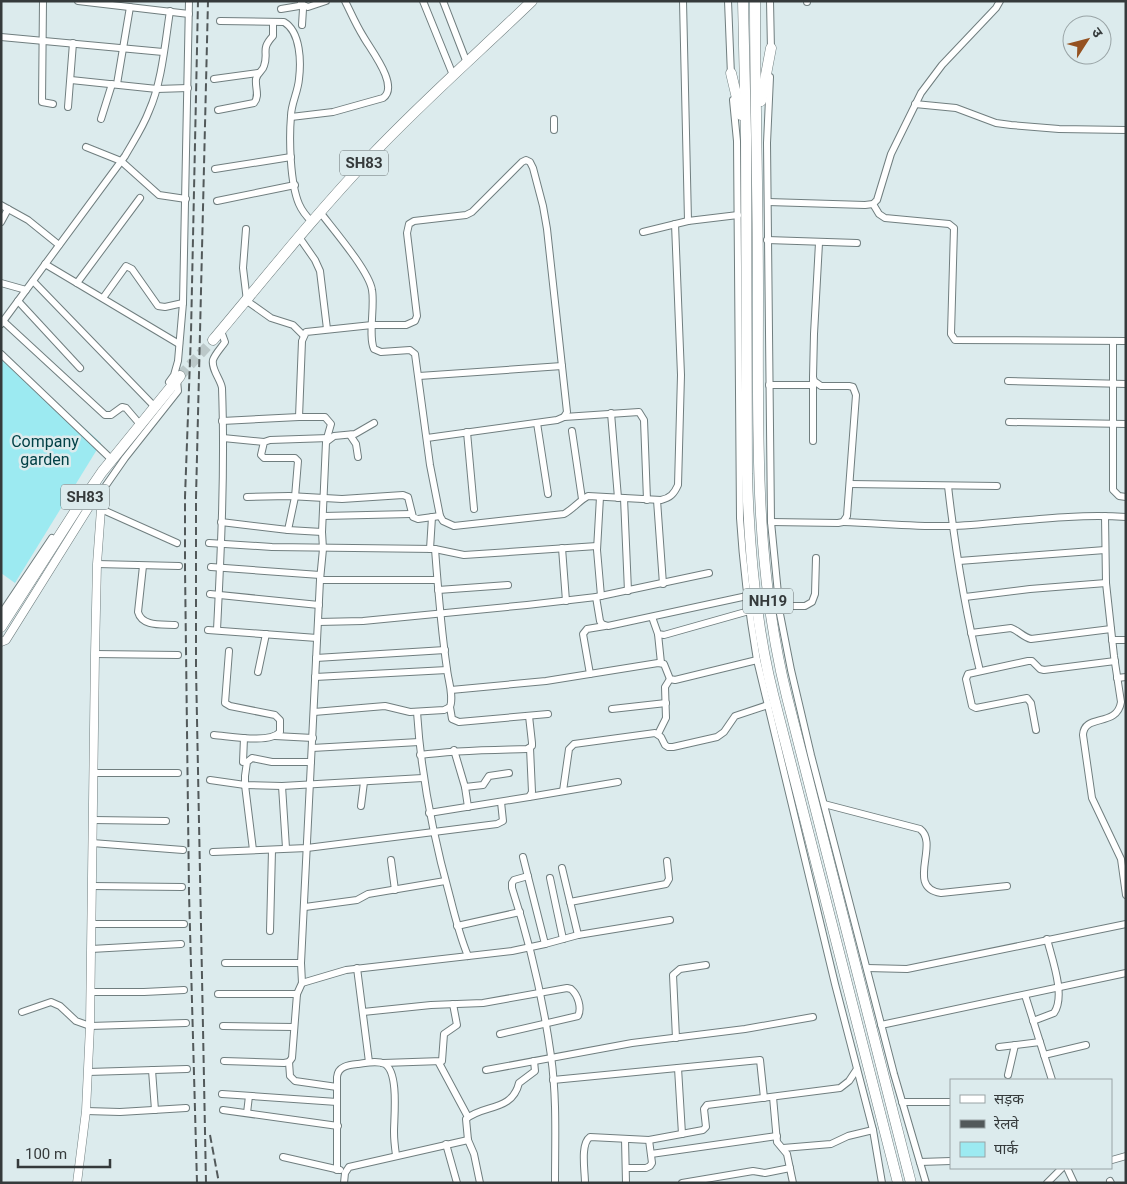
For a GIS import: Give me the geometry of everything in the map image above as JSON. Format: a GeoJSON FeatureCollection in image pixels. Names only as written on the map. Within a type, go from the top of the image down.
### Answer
{"type":"FeatureCollection","features":[{"type":"Feature","properties":{"kind":"main road","name":"NH19"},"geometry":{"type":"LineString","coordinates":[[743,1],[746,135],[747,483],[753,570],[763,655],[898,1183]]}},
{"type":"Feature","properties":{"kind":"main road","name":"NH19"},"geometry":{"type":"LineString","coordinates":[[755,1],[759,482],[766,582],[772,630],[789,706],[911,1183]]}},
{"type":"Feature","properties":{"kind":"main road","name":"SH83"},"geometry":{"type":"LineString","coordinates":[[214,340],[320,212],[394,132],[527,3]]}},
{"type":"Feature","properties":{"kind":"main road"},"geometry":{"type":"LineString","coordinates":[[757,124],[771,48]]}},
{"type":"Feature","properties":{"kind":"main road"},"geometry":{"type":"LineString","coordinates":[[731,74],[746,135]]}},
{"type":"Feature","properties":{"kind":"main road","name":"SH83"},"geometry":{"type":"LineString","coordinates":[[1,627],[102,472],[179,378]]}},
{"type":"Feature","properties":{"kind":"street"},"geometry":{"type":"LineString","coordinates":[[43,1],[42,102],[53,104]]}},
{"type":"Feature","properties":{"kind":"street"},"geometry":{"type":"LineString","coordinates":[[78,1],[130,7],[141,5],[189,14]]}},
{"type":"Feature","properties":{"kind":"street"},"geometry":{"type":"LineString","coordinates":[[1,614],[109,457],[174,375],[178,361],[183,303],[189,1]]}},
{"type":"Feature","properties":{"kind":"street"},"geometry":{"type":"LineString","coordinates":[[302,3],[308,7],[326,1]]}},
{"type":"Feature","properties":{"kind":"street"},"geometry":{"type":"LineString","coordinates":[[291,118],[347,109],[384,98],[388,95],[388,80],[345,1]]}},
{"type":"Feature","properties":{"kind":"street"},"geometry":{"type":"LineString","coordinates":[[423,1],[453,75]]}},
{"type":"Feature","properties":{"kind":"street"},"geometry":{"type":"LineString","coordinates":[[443,1],[467,62]]}},
{"type":"Feature","properties":{"kind":"street"},"geometry":{"type":"LineString","coordinates":[[683,1],[688,221]]}},
{"type":"Feature","properties":{"kind":"street"},"geometry":{"type":"LineString","coordinates":[[728,1],[731,74],[737,141],[740,518],[747,596],[757,660],[873,1130],[882,1183]]}},
{"type":"Feature","properties":{"kind":"street"},"geometry":{"type":"LineString","coordinates":[[770,1],[771,48],[767,143],[767,240],[772,522],[779,606],[790,670],[824,804],[902,1102],[926,1183]]}},
{"type":"Feature","properties":{"kind":"street"},"geometry":{"type":"LineString","coordinates":[[768,202],[873,204],[877,200],[891,154],[920,93],[942,65],[996,8],[1000,1]]}},
{"type":"Feature","properties":{"kind":"street"},"geometry":{"type":"LineString","coordinates":[[281,9],[299,6],[302,3]]}},
{"type":"Feature","properties":{"kind":"street"},"geometry":{"type":"LineString","coordinates":[[302,3],[302,25]]}},
{"type":"Feature","properties":{"kind":"street"},"geometry":{"type":"LineString","coordinates":[[101,119],[114,84],[130,7]]}},
{"type":"Feature","properties":{"kind":"street"},"geometry":{"type":"LineString","coordinates":[[138,422],[122,406],[111,415],[105,415],[2,322],[122,160],[150,111],[157,89],[170,11]]}},
{"type":"Feature","properties":{"kind":"street"},"geometry":{"type":"LineString","coordinates":[[220,21],[284,22],[296,38],[300,62],[299,78],[291,118],[291,157],[299,202],[312,222]]}},
{"type":"Feature","properties":{"kind":"street"},"geometry":{"type":"LineString","coordinates":[[218,110],[254,103],[257,96],[256,79],[258,73],[264,67],[265,46],[273,36],[273,22]]}},
{"type":"Feature","properties":{"kind":"street"},"geometry":{"type":"LineString","coordinates":[[1,37],[163,52]]}},
{"type":"Feature","properties":{"kind":"street"},"geometry":{"type":"LineString","coordinates":[[68,107],[73,43]]}},
{"type":"Feature","properties":{"kind":"street"},"geometry":{"type":"LineString","coordinates":[[214,79],[258,73]]}},
{"type":"Feature","properties":{"kind":"street"},"geometry":{"type":"LineString","coordinates":[[71,80],[157,89],[188,88]]}},
{"type":"Feature","properties":{"kind":"street"},"geometry":{"type":"LineString","coordinates":[[916,104],[956,108],[996,123],[1011,125],[1059,129],[1126,130]]}},
{"type":"Feature","properties":{"kind":"street"},"geometry":{"type":"LineString","coordinates":[[554,119],[554,130]]}},
{"type":"Feature","properties":{"kind":"street"},"geometry":{"type":"LineString","coordinates":[[86,147],[122,160],[159,195],[186,199]]}},
{"type":"Feature","properties":{"kind":"street"},"geometry":{"type":"LineString","coordinates":[[215,169],[291,157]]}},
{"type":"Feature","properties":{"kind":"street"},"geometry":{"type":"LineString","coordinates":[[299,417],[300,365],[306,332],[372,325],[406,325],[415,321],[417,316],[407,233],[409,224],[414,221],[466,215],[472,212],[526,160],[530,162],[533,168],[543,206],[567,405],[567,412],[564,417]]}},
{"type":"Feature","properties":{"kind":"street"},"geometry":{"type":"LineString","coordinates":[[217,201],[295,186]]}},
{"type":"Feature","properties":{"kind":"street"},"geometry":{"type":"LineString","coordinates":[[77,283],[140,198]]}},
{"type":"Feature","properties":{"kind":"street"},"geometry":{"type":"LineString","coordinates":[[873,204],[879,214],[885,218],[949,224],[954,228],[951,334],[955,340],[1126,342]]}},
{"type":"Feature","properties":{"kind":"street"},"geometry":{"type":"LineString","coordinates":[[1,205],[28,220],[59,245]]}},
{"type":"Feature","properties":{"kind":"street"},"geometry":{"type":"LineString","coordinates":[[1,222],[8,209]]}},
{"type":"Feature","properties":{"kind":"street"},"geometry":{"type":"LineString","coordinates":[[320,212],[362,268],[370,282],[373,292],[372,346],[374,349],[382,352],[413,351],[417,359],[427,438],[440,516],[443,521],[454,526],[564,514],[572,510],[582,499],[588,496],[657,500],[668,499],[674,493],[678,485],[682,375],[675,224]]}},
{"type":"Feature","properties":{"kind":"street"},"geometry":{"type":"LineString","coordinates":[[643,232],[688,221],[738,215]]}},
{"type":"Feature","properties":{"kind":"street"},"geometry":{"type":"LineString","coordinates":[[246,229],[243,268],[247,301],[271,318],[293,325],[304,335]]}},
{"type":"Feature","properties":{"kind":"street"},"geometry":{"type":"LineString","coordinates":[[299,237],[315,260],[320,271],[327,329]]}},
{"type":"Feature","properties":{"kind":"street"},"geometry":{"type":"LineString","coordinates":[[767,240],[857,243]]}},
{"type":"Feature","properties":{"kind":"street"},"geometry":{"type":"LineString","coordinates":[[813,441],[814,334],[819,242]]}},
{"type":"Feature","properties":{"kind":"street"},"geometry":{"type":"LineString","coordinates":[[45,264],[179,344]]}},
{"type":"Feature","properties":{"kind":"street"},"geometry":{"type":"LineString","coordinates":[[103,298],[126,266],[132,269],[158,306],[165,307],[183,303]]}},
{"type":"Feature","properties":{"kind":"street"},"geometry":{"type":"LineString","coordinates":[[33,281],[152,405]]}},
{"type":"Feature","properties":{"kind":"street"},"geometry":{"type":"LineString","coordinates":[[1,283],[26,290]]}},
{"type":"Feature","properties":{"kind":"street"},"geometry":{"type":"LineString","coordinates":[[18,301],[80,368]]}},
{"type":"Feature","properties":{"kind":"street"},"geometry":{"type":"LineString","coordinates":[[217,630],[222,543],[223,438],[221,382],[213,365],[213,360],[225,342],[221,331]]}},
{"type":"Feature","properties":{"kind":"street"},"geometry":{"type":"LineString","coordinates":[[1113,341],[1113,490],[1119,496],[1126,497]]}},
{"type":"Feature","properties":{"kind":"street"},"geometry":{"type":"LineString","coordinates":[[1,354],[109,457]]}},
{"type":"Feature","properties":{"kind":"street"},"geometry":{"type":"LineString","coordinates":[[419,376],[562,366]]}},
{"type":"Feature","properties":{"kind":"street"},"geometry":{"type":"LineString","coordinates":[[1,642],[6,640],[91,504],[178,391],[179,378]]}},
{"type":"Feature","properties":{"kind":"street"},"geometry":{"type":"LineString","coordinates":[[770,384],[814,381],[822,386],[849,386],[855,390],[850,484],[847,516],[843,522]]}},
{"type":"Feature","properties":{"kind":"street"},"geometry":{"type":"LineString","coordinates":[[1008,381],[1126,384]]}},
{"type":"Feature","properties":{"kind":"street"},"geometry":{"type":"LineString","coordinates":[[427,438],[558,420],[564,417],[636,411],[643,415],[644,420],[647,500]]}},
{"type":"Feature","properties":{"kind":"street"},"geometry":{"type":"LineString","coordinates":[[611,413],[621,498],[628,591]]}},
{"type":"Feature","properties":{"kind":"street"},"geometry":{"type":"LineString","coordinates":[[222,421],[299,417],[325,418],[329,419],[331,424],[326,442],[323,549],[301,962],[302,984],[297,994],[292,1058],[289,1062],[290,1076],[295,1081],[337,1087]]}},
{"type":"Feature","properties":{"kind":"street"},"geometry":{"type":"LineString","coordinates":[[1009,422],[1126,424]]}},
{"type":"Feature","properties":{"kind":"street"},"geometry":{"type":"LineString","coordinates":[[537,423],[548,494]]}},
{"type":"Feature","properties":{"kind":"street"},"geometry":{"type":"LineString","coordinates":[[223,438],[264,442],[270,440],[328,438],[355,434],[374,424]]}},
{"type":"Feature","properties":{"kind":"street"},"geometry":{"type":"LineString","coordinates":[[572,431],[582,499]]}},
{"type":"Feature","properties":{"kind":"street"},"geometry":{"type":"LineString","coordinates":[[467,432],[474,508]]}},
{"type":"Feature","properties":{"kind":"street"},"geometry":{"type":"LineString","coordinates":[[350,435],[356,444],[358,456]]}},
{"type":"Feature","properties":{"kind":"street"},"geometry":{"type":"LineString","coordinates":[[264,442],[261,456],[264,458],[295,458],[298,462],[295,496],[288,530]]}},
{"type":"Feature","properties":{"kind":"street"},"geometry":{"type":"LineString","coordinates":[[850,484],[997,486]]}},
{"type":"Feature","properties":{"kind":"street"},"geometry":{"type":"LineString","coordinates":[[948,486],[971,633],[980,671]]}},
{"type":"Feature","properties":{"kind":"street"},"geometry":{"type":"LineString","coordinates":[[247,496],[295,496],[324,499],[406,495],[413,517],[418,519],[440,516]]}},
{"type":"Feature","properties":{"kind":"street"},"geometry":{"type":"LineString","coordinates":[[600,497],[597,546],[598,597],[600,621],[605,626]]}},
{"type":"Feature","properties":{"kind":"street"},"geometry":{"type":"LineString","coordinates":[[657,500],[663,584]]}},
{"type":"Feature","properties":{"kind":"street"},"geometry":{"type":"LineString","coordinates":[[77,1183],[86,1111],[90,1026],[95,654],[97,564],[101,509],[95,501]]}},
{"type":"Feature","properties":{"kind":"street"},"geometry":{"type":"LineString","coordinates":[[101,509],[177,543]]}},
{"type":"Feature","properties":{"kind":"street"},"geometry":{"type":"LineString","coordinates":[[323,516],[411,514]]}},
{"type":"Feature","properties":{"kind":"street"},"geometry":{"type":"LineString","coordinates":[[1105,516],[1106,583],[1121,702],[1118,712],[1110,718],[1087,725],[1084,729],[1084,735],[1092,798],[1121,859],[1126,895]]}},
{"type":"Feature","properties":{"kind":"street"},"geometry":{"type":"LineString","coordinates":[[432,517],[433,549],[451,690],[452,704],[450,707],[452,719],[458,722],[548,714]]}},
{"type":"Feature","properties":{"kind":"street"},"geometry":{"type":"LineString","coordinates":[[772,522],[843,522],[953,526],[1024,519],[1126,517]]}},
{"type":"Feature","properties":{"kind":"street"},"geometry":{"type":"LineString","coordinates":[[221,522],[322,532]]}},
{"type":"Feature","properties":{"kind":"street"},"geometry":{"type":"LineString","coordinates":[[209,543],[323,549],[384,547],[433,549],[464,555],[597,546]]}},
{"type":"Feature","properties":{"kind":"street"},"geometry":{"type":"LineString","coordinates":[[562,548],[566,601]]}},
{"type":"Feature","properties":{"kind":"street"},"geometry":{"type":"LineString","coordinates":[[959,561],[1105,550]]}},
{"type":"Feature","properties":{"kind":"street"},"geometry":{"type":"LineString","coordinates":[[779,606],[805,606],[812,602],[815,594],[816,558]]}},
{"type":"Feature","properties":{"kind":"street"},"geometry":{"type":"LineString","coordinates":[[97,564],[179,566]]}},
{"type":"Feature","properties":{"kind":"street"},"geometry":{"type":"LineString","coordinates":[[143,566],[139,616],[142,621],[175,625]]}},
{"type":"Feature","properties":{"kind":"street"},"geometry":{"type":"LineString","coordinates":[[211,568],[221,567],[320,578],[437,580]]}},
{"type":"Feature","properties":{"kind":"street"},"geometry":{"type":"LineString","coordinates":[[318,622],[363,620],[598,597],[709,573]]}},
{"type":"Feature","properties":{"kind":"street"},"geometry":{"type":"LineString","coordinates":[[965,597],[1038,588],[1106,583]]}},
{"type":"Feature","properties":{"kind":"street"},"geometry":{"type":"LineString","coordinates":[[438,590],[508,585]]}},
{"type":"Feature","properties":{"kind":"street"},"geometry":{"type":"LineString","coordinates":[[210,594],[319,605]]}},
{"type":"Feature","properties":{"kind":"street"},"geometry":{"type":"LineString","coordinates":[[590,674],[583,634],[587,629],[747,596]]}},
{"type":"Feature","properties":{"kind":"street"},"geometry":{"type":"LineString","coordinates":[[658,634],[664,635],[749,611]]}},
{"type":"Feature","properties":{"kind":"street"},"geometry":{"type":"LineString","coordinates":[[652,617],[658,634],[660,663]]}},
{"type":"Feature","properties":{"kind":"street"},"geometry":{"type":"LineString","coordinates":[[971,633],[1011,628],[1031,639],[1111,629]]}},
{"type":"Feature","properties":{"kind":"street"},"geometry":{"type":"LineString","coordinates":[[208,630],[317,638]]}},
{"type":"Feature","properties":{"kind":"street"},"geometry":{"type":"LineString","coordinates":[[258,672],[266,634]]}},
{"type":"Feature","properties":{"kind":"street"},"geometry":{"type":"LineString","coordinates":[[1112,640],[1126,640]]}},
{"type":"Feature","properties":{"kind":"street"},"geometry":{"type":"LineString","coordinates":[[316,658],[445,650]]}},
{"type":"Feature","properties":{"kind":"street"},"geometry":{"type":"LineString","coordinates":[[229,651],[225,703],[230,706],[278,716],[280,732],[275,736]]}},
{"type":"Feature","properties":{"kind":"street"},"geometry":{"type":"LineString","coordinates":[[95,654],[178,655]]}},
{"type":"Feature","properties":{"kind":"street"},"geometry":{"type":"LineString","coordinates":[[670,680],[757,660]]}},
{"type":"Feature","properties":{"kind":"street"},"geometry":{"type":"LineString","coordinates":[[1036,730],[1031,703],[1027,698],[976,708],[972,706],[966,676],[971,672],[1028,661],[1032,661],[1040,669],[1044,670],[1115,661]]}},
{"type":"Feature","properties":{"kind":"street"},"geometry":{"type":"LineString","coordinates":[[451,690],[546,681],[660,663],[665,666],[670,680],[666,687],[666,718],[658,734]]}},
{"type":"Feature","properties":{"kind":"street"},"geometry":{"type":"LineString","coordinates":[[315,677],[447,670]]}},
{"type":"Feature","properties":{"kind":"street"},"geometry":{"type":"LineString","coordinates":[[1117,678],[1126,677]]}},
{"type":"Feature","properties":{"kind":"street"},"geometry":{"type":"LineString","coordinates":[[612,709],[666,703]]}},
{"type":"Feature","properties":{"kind":"street"},"geometry":{"type":"LineString","coordinates":[[658,734],[668,747],[717,737],[724,732],[735,716],[768,705]]}},
{"type":"Feature","properties":{"kind":"street"},"geometry":{"type":"LineString","coordinates":[[314,712],[385,706],[403,711],[417,712],[444,710],[450,707]]}},
{"type":"Feature","properties":{"kind":"street"},"geometry":{"type":"LineString","coordinates":[[417,712],[420,755],[429,814],[457,926],[468,956]]}},
{"type":"Feature","properties":{"kind":"street"},"geometry":{"type":"LineString","coordinates":[[529,716],[532,743],[530,748],[532,792],[529,797]]}},
{"type":"Feature","properties":{"kind":"street"},"geometry":{"type":"LineString","coordinates":[[214,734],[244,738],[275,736],[313,738]]}},
{"type":"Feature","properties":{"kind":"street"},"geometry":{"type":"LineString","coordinates":[[563,791],[571,746],[579,743],[658,734]]}},
{"type":"Feature","properties":{"kind":"street"},"geometry":{"type":"LineString","coordinates":[[243,762],[244,738]]}},
{"type":"Feature","properties":{"kind":"street"},"geometry":{"type":"LineString","coordinates":[[312,748],[419,742]]}},
{"type":"Feature","properties":{"kind":"street"},"geometry":{"type":"LineString","coordinates":[[420,755],[454,750],[482,751],[530,748]]}},
{"type":"Feature","properties":{"kind":"street"},"geometry":{"type":"LineString","coordinates":[[454,750],[465,787],[468,807]]}},
{"type":"Feature","properties":{"kind":"street"},"geometry":{"type":"LineString","coordinates":[[253,850],[245,785],[247,762],[252,758],[272,762],[312,762]]}},
{"type":"Feature","properties":{"kind":"street"},"geometry":{"type":"LineString","coordinates":[[93,773],[178,773]]}},
{"type":"Feature","properties":{"kind":"street"},"geometry":{"type":"LineString","coordinates":[[465,787],[483,785],[489,776],[509,774]]}},
{"type":"Feature","properties":{"kind":"street"},"geometry":{"type":"LineString","coordinates":[[210,780],[245,785],[282,786],[423,778]]}},
{"type":"Feature","properties":{"kind":"street"},"geometry":{"type":"LineString","coordinates":[[361,806],[364,782]]}},
{"type":"Feature","properties":{"kind":"street"},"geometry":{"type":"LineString","coordinates":[[429,814],[618,782]]}},
{"type":"Feature","properties":{"kind":"street"},"geometry":{"type":"LineString","coordinates":[[282,786],[286,848]]}},
{"type":"Feature","properties":{"kind":"street"},"geometry":{"type":"LineString","coordinates":[[213,852],[307,848],[461,830],[501,823],[503,818],[501,802]]}},
{"type":"Feature","properties":{"kind":"street"},"geometry":{"type":"LineString","coordinates":[[824,804],[924,832],[926,839],[924,879],[930,891],[941,893],[1007,886]]}},
{"type":"Feature","properties":{"kind":"street"},"geometry":{"type":"LineString","coordinates":[[93,820],[166,821]]}},
{"type":"Feature","properties":{"kind":"street"},"geometry":{"type":"LineString","coordinates":[[92,843],[183,850]]}},
{"type":"Feature","properties":{"kind":"street"},"geometry":{"type":"LineString","coordinates":[[270,931],[272,850]]}},
{"type":"Feature","properties":{"kind":"street"},"geometry":{"type":"LineString","coordinates":[[523,857],[545,944]]}},
{"type":"Feature","properties":{"kind":"street"},"geometry":{"type":"LineString","coordinates":[[391,860],[395,890]]}},
{"type":"Feature","properties":{"kind":"street"},"geometry":{"type":"LineString","coordinates":[[570,902],[666,884],[670,880],[667,861]]}},
{"type":"Feature","properties":{"kind":"street"},"geometry":{"type":"LineString","coordinates":[[562,868],[578,935]]}},
{"type":"Feature","properties":{"kind":"street"},"geometry":{"type":"LineString","coordinates":[[528,876],[518,878],[512,883],[530,947],[552,1058],[556,1121],[555,1183]]}},
{"type":"Feature","properties":{"kind":"street"},"geometry":{"type":"LineString","coordinates":[[550,878],[563,939]]}},
{"type":"Feature","properties":{"kind":"street"},"geometry":{"type":"LineString","coordinates":[[305,907],[357,900],[368,894],[445,880]]}},
{"type":"Feature","properties":{"kind":"street"},"geometry":{"type":"LineString","coordinates":[[92,886],[182,887]]}},
{"type":"Feature","properties":{"kind":"street"},"geometry":{"type":"LineString","coordinates":[[457,926],[520,912]]}},
{"type":"Feature","properties":{"kind":"street"},"geometry":{"type":"LineString","coordinates":[[302,984],[357,968],[530,947],[578,935],[670,920]]}},
{"type":"Feature","properties":{"kind":"street"},"geometry":{"type":"LineString","coordinates":[[91,924],[184,924]]}},
{"type":"Feature","properties":{"kind":"street"},"geometry":{"type":"LineString","coordinates":[[867,968],[907,969],[1126,924]]}},
{"type":"Feature","properties":{"kind":"street"},"geometry":{"type":"LineString","coordinates":[[1033,1021],[1050,1016],[1056,1011],[1058,1002],[1058,988],[1047,940]]}},
{"type":"Feature","properties":{"kind":"street"},"geometry":{"type":"LineString","coordinates":[[91,949],[181,944]]}},
{"type":"Feature","properties":{"kind":"street"},"geometry":{"type":"LineString","coordinates":[[225,962],[301,962]]}},
{"type":"Feature","properties":{"kind":"street"},"geometry":{"type":"LineString","coordinates":[[676,1038],[673,975],[680,969],[706,965]]}},
{"type":"Feature","properties":{"kind":"street"},"geometry":{"type":"LineString","coordinates":[[357,968],[369,1062]]}},
{"type":"Feature","properties":{"kind":"street"},"geometry":{"type":"LineString","coordinates":[[882,1025],[1126,973]]}},
{"type":"Feature","properties":{"kind":"street"},"geometry":{"type":"LineString","coordinates":[[363,1012],[483,1003],[571,989],[576,995],[580,1009],[578,1016],[500,1034]]}},
{"type":"Feature","properties":{"kind":"street"},"geometry":{"type":"LineString","coordinates":[[90,992],[184,990]]}},
{"type":"Feature","properties":{"kind":"street"},"geometry":{"type":"LineString","coordinates":[[218,994],[297,994]]}},
{"type":"Feature","properties":{"kind":"street"},"geometry":{"type":"LineString","coordinates":[[1025,995],[1052,1079]]}},
{"type":"Feature","properties":{"kind":"street"},"geometry":{"type":"LineString","coordinates":[[22,1012],[52,1002],[60,1006],[76,1021],[90,1026],[186,1024]]}},
{"type":"Feature","properties":{"kind":"street"},"geometry":{"type":"LineString","coordinates":[[440,1062],[443,1059],[444,1034],[457,1024],[453,1004]]}},
{"type":"Feature","properties":{"kind":"street"},"geometry":{"type":"LineString","coordinates":[[486,1070],[632,1043],[745,1029],[813,1017]]}},
{"type":"Feature","properties":{"kind":"street"},"geometry":{"type":"LineString","coordinates":[[223,1026],[294,1027]]}},
{"type":"Feature","properties":{"kind":"street"},"geometry":{"type":"LineString","coordinates":[[999,1046],[1040,1042]]}},
{"type":"Feature","properties":{"kind":"street"},"geometry":{"type":"LineString","coordinates":[[1008,1075],[1015,1045]]}},
{"type":"Feature","properties":{"kind":"street"},"geometry":{"type":"LineString","coordinates":[[1044,1055],[1086,1046]]}},
{"type":"Feature","properties":{"kind":"street"},"geometry":{"type":"LineString","coordinates":[[553,1080],[760,1060],[764,1098]]}},
{"type":"Feature","properties":{"kind":"street"},"geometry":{"type":"LineString","coordinates":[[224,1061],[289,1062]]}},
{"type":"Feature","properties":{"kind":"street"},"geometry":{"type":"LineString","coordinates":[[480,1183],[465,1122],[468,1117],[490,1109],[514,1096],[518,1090],[519,1083],[535,1071],[534,1061]]}},
{"type":"Feature","properties":{"kind":"street"},"geometry":{"type":"LineString","coordinates":[[337,1170],[337,1087],[339,1070],[343,1067],[369,1062],[440,1062]]}},
{"type":"Feature","properties":{"kind":"street"},"geometry":{"type":"LineString","coordinates":[[440,1062],[468,1117]]}},
{"type":"Feature","properties":{"kind":"street"},"geometry":{"type":"LineString","coordinates":[[383,1063],[390,1072],[395,1093],[394,1135],[396,1155]]}},
{"type":"Feature","properties":{"kind":"street"},"geometry":{"type":"LineString","coordinates":[[678,1068],[682,1134]]}},
{"type":"Feature","properties":{"kind":"street"},"geometry":{"type":"LineString","coordinates":[[88,1072],[187,1069]]}},
{"type":"Feature","properties":{"kind":"street"},"geometry":{"type":"LineString","coordinates":[[585,1183],[584,1153],[587,1138],[594,1136],[649,1140],[705,1129],[704,1108],[707,1105],[840,1088],[849,1082],[857,1069]]}},
{"type":"Feature","properties":{"kind":"street"},"geometry":{"type":"LineString","coordinates":[[152,1070],[155,1110]]}},
{"type":"Feature","properties":{"kind":"street"},"geometry":{"type":"LineString","coordinates":[[222,1094],[337,1102]]}},
{"type":"Feature","properties":{"kind":"street"},"geometry":{"type":"LineString","coordinates":[[247,1113],[249,1096]]}},
{"type":"Feature","properties":{"kind":"street"},"geometry":{"type":"LineString","coordinates":[[773,1097],[777,1142],[787,1154],[794,1183]]}},
{"type":"Feature","properties":{"kind":"street"},"geometry":{"type":"LineString","coordinates":[[902,1102],[950,1102]]}},
{"type":"Feature","properties":{"kind":"street"},"geometry":{"type":"LineString","coordinates":[[86,1111],[186,1108]]}},
{"type":"Feature","properties":{"kind":"street"},"geometry":{"type":"LineString","coordinates":[[223,1110],[338,1126]]}},
{"type":"Feature","properties":{"kind":"street"},"geometry":{"type":"LineString","coordinates":[[783,1148],[831,1144],[848,1136],[873,1130]]}},
{"type":"Feature","properties":{"kind":"street"},"geometry":{"type":"LineString","coordinates":[[651,1154],[777,1136]]}},
{"type":"Feature","properties":{"kind":"street"},"geometry":{"type":"LineString","coordinates":[[625,1139],[626,1183]]}},
{"type":"Feature","properties":{"kind":"street"},"geometry":{"type":"LineString","coordinates":[[283,1157],[337,1170],[468,1140]]}},
{"type":"Feature","properties":{"kind":"street"},"geometry":{"type":"LineString","coordinates":[[626,1168],[646,1168],[650,1166],[652,1162],[649,1140]]}},
{"type":"Feature","properties":{"kind":"street"},"geometry":{"type":"LineString","coordinates":[[446,1144],[457,1183]]}},
{"type":"Feature","properties":{"kind":"street"},"geometry":{"type":"LineString","coordinates":[[1112,1160],[1126,1156]]}},
{"type":"Feature","properties":{"kind":"street"},"geometry":{"type":"LineString","coordinates":[[920,1162],[950,1161]]}},
{"type":"Feature","properties":{"kind":"street"},"geometry":{"type":"LineString","coordinates":[[682,1183],[753,1171],[770,1172],[790,1168]]}},
{"type":"Feature","properties":{"kind":"street"},"geometry":{"type":"LineString","coordinates":[[344,1183],[346,1169]]}},
{"type":"Feature","properties":{"kind":"street"},"geometry":{"type":"LineString","coordinates":[[1047,1183],[1061,1169]]}},
{"type":"Feature","properties":{"kind":"street"},"geometry":{"type":"LineString","coordinates":[[1068,1169],[1074,1183]]}},
{"type":"Feature","properties":{"kind":"street"},"geometry":{"type":"LineString","coordinates":[[723,1176],[725,1183]]}},
{"type":"Feature","properties":{"kind":"green space","name":"Company garden"},"geometry":{"type":"Polygon","coordinates":[[[1,352],[101,443],[15,583],[1,573],[1,352]]]}},
{"type":"Feature","properties":{"kind":"tunnel"},"geometry":{"type":"LineString","coordinates":[[180,376],[213,340]]}},
{"type":"Feature","properties":{"kind":"railway"},"geometry":{"type":"LineString","coordinates":[[197,1183],[189,893],[185,497],[191,333],[198,1]]}},
{"type":"Feature","properties":{"kind":"railway"},"geometry":{"type":"LineString","coordinates":[[206,1183],[196,668],[196,498],[208,1]]}},
{"type":"Feature","properties":{"kind":"railway"},"geometry":{"type":"LineString","coordinates":[[210,1135],[219,1183]]}}]}
